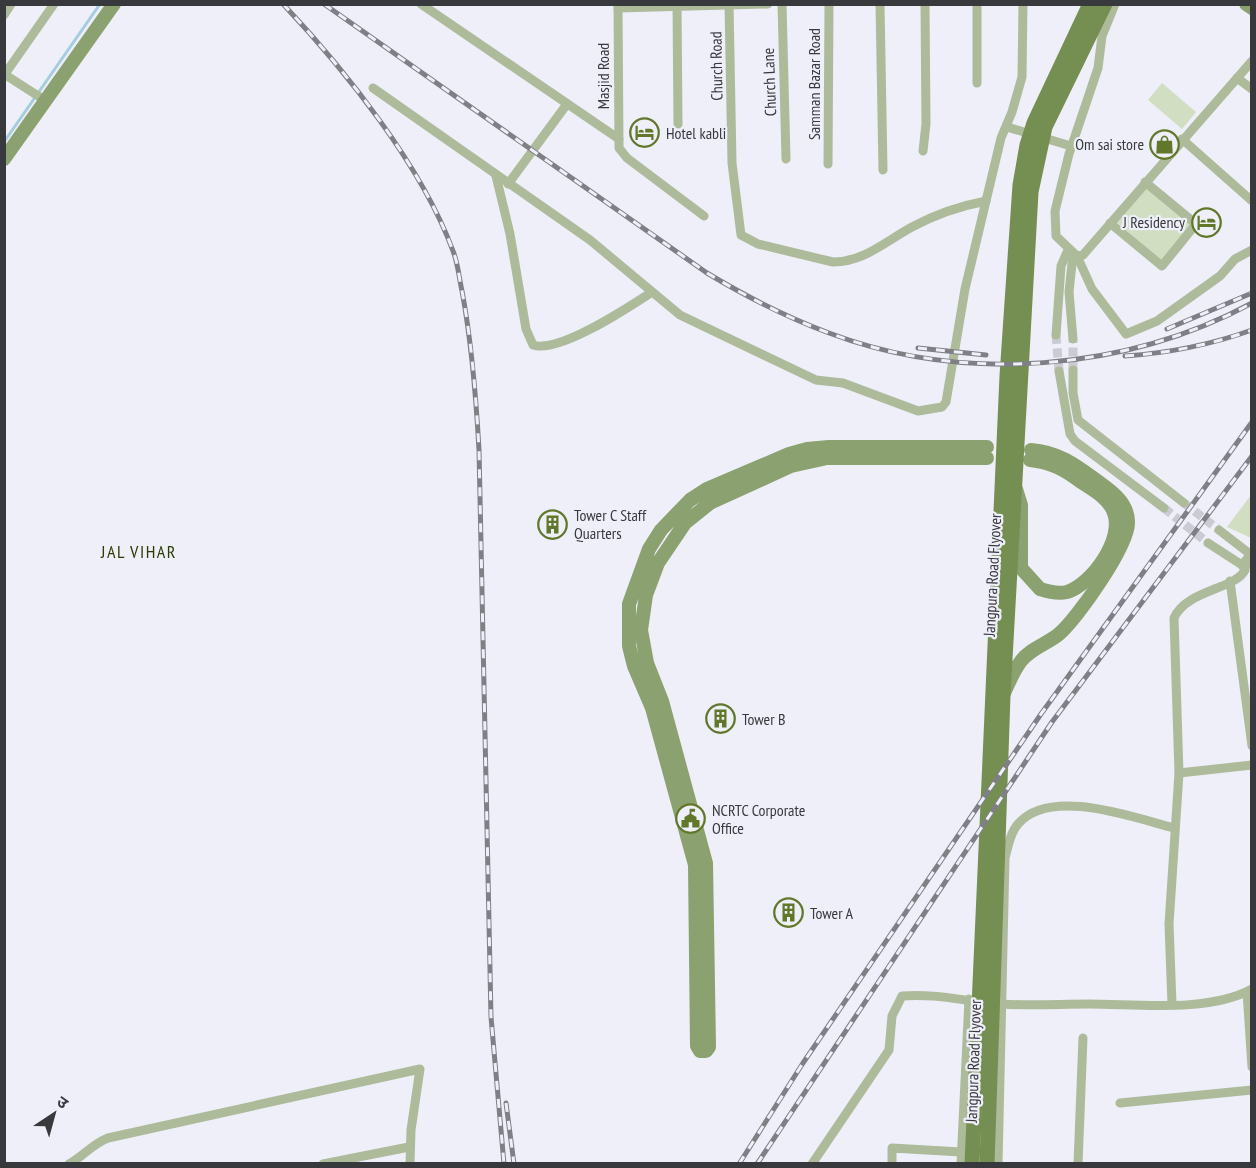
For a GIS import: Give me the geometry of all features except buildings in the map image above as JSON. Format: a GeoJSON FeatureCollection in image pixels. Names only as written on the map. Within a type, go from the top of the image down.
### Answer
{"type":"FeatureCollection","features":[{"type":"Feature","properties":{"kind":"main road"},"geometry":{"type":"LineString","coordinates":[[4,159],[40,97],[114,4]]}},
{"type":"Feature","properties":{"kind":"main road"},"geometry":{"type":"LineString","coordinates":[[1246,4],[1251,8]]}},
{"type":"Feature","properties":{"kind":"main road","name":"Jangpura Road Flyover"},"geometry":{"type":"LineString","coordinates":[[987,1164],[1003,695],[1031,192],[1038,149],[1055,104],[1103,6]]}},
{"type":"Feature","properties":{"kind":"main road","name":"Jangpura Road Flyover"},"geometry":{"type":"LineString","coordinates":[[967,1158],[1007,375],[1020,184],[1027,145],[1034,123],[1103,6]]}},
{"type":"Feature","properties":{"kind":"main road"},"geometry":{"type":"LineString","coordinates":[[829,447],[987,452],[827,458],[791,466],[726,494],[703,508],[674,537],[658,563],[646,595],[641,630],[647,663],[662,701],[706,863],[709,1047],[706,1051],[700,1051],[697,1046],[695,865],[652,708],[634,666],[629,646],[629,604],[640,568],[661,530],[690,500],[707,489],[789,454],[807,449],[829,447]]}},
{"type":"Feature","properties":{"kind":"main road"},"geometry":{"type":"LineString","coordinates":[[1003,695],[1021,661],[1031,651],[1060,633],[1119,553],[1128,532],[1121,513],[1103,497],[1067,472],[1031,455]]}},
{"type":"Feature","properties":{"kind":"main road"},"geometry":{"type":"LineString","coordinates":[[1014,484],[1021,505],[1021,568],[1040,589],[1066,592],[1089,577],[1110,546],[1121,513]]}},
{"type":"Feature","properties":{"kind":"street"},"geometry":{"type":"LineString","coordinates":[[4,15],[11,4]]}},
{"type":"Feature","properties":{"kind":"street"},"geometry":{"type":"LineString","coordinates":[[40,97],[5,74],[54,4]]}},
{"type":"Feature","properties":{"kind":"street"},"geometry":{"type":"LineString","coordinates":[[421,4],[567,105],[619,144],[627,158],[704,216]]}},
{"type":"Feature","properties":{"kind":"street"},"geometry":{"type":"LineString","coordinates":[[618,6],[768,4]]}},
{"type":"Feature","properties":{"kind":"street","name":"Church Lane"},"geometry":{"type":"LineString","coordinates":[[782,4],[786,159]]}},
{"type":"Feature","properties":{"kind":"street","name":"Samman Bazar Road"},"geometry":{"type":"LineString","coordinates":[[828,164],[829,4]]}},
{"type":"Feature","properties":{"kind":"street"},"geometry":{"type":"LineString","coordinates":[[880,4],[883,170]]}},
{"type":"Feature","properties":{"kind":"street"},"geometry":{"type":"LineString","coordinates":[[923,151],[926,124],[925,4]]}},
{"type":"Feature","properties":{"kind":"street"},"geometry":{"type":"LineString","coordinates":[[977,4],[977,83]]}},
{"type":"Feature","properties":{"kind":"street"},"geometry":{"type":"LineString","coordinates":[[373,88],[590,240],[680,315],[816,380],[843,383],[918,411],[942,407],[948,394],[965,289],[1001,138],[1022,77],[1023,4]]}},
{"type":"Feature","properties":{"kind":"street","name":"Church Road"},"geometry":{"type":"LineString","coordinates":[[729,5],[732,163],[741,235],[758,244],[833,262],[845,262],[864,256],[912,227],[955,207],[986,201]]}},
{"type":"Feature","properties":{"kind":"street","name":"Masjid Road"},"geometry":{"type":"LineString","coordinates":[[618,6],[619,144]]}},
{"type":"Feature","properties":{"kind":"street"},"geometry":{"type":"LineString","coordinates":[[677,6],[678,124]]}},
{"type":"Feature","properties":{"kind":"street"},"geometry":{"type":"LineString","coordinates":[[1103,6],[1103,49],[1071,146],[1055,211],[1056,236],[1073,253],[1092,289],[1126,334],[1157,321],[1220,276],[1235,259],[1251,250]]}},
{"type":"Feature","properties":{"kind":"street"},"geometry":{"type":"LineString","coordinates":[[1073,253],[1083,255],[1251,62]]}},
{"type":"Feature","properties":{"kind":"street"},"geometry":{"type":"LineString","coordinates":[[1237,78],[1251,88]]}},
{"type":"Feature","properties":{"kind":"street"},"geometry":{"type":"LineString","coordinates":[[508,184],[567,105]]}},
{"type":"Feature","properties":{"kind":"street"},"geometry":{"type":"LineString","coordinates":[[1006,127],[1071,146]]}},
{"type":"Feature","properties":{"kind":"street"},"geometry":{"type":"LineString","coordinates":[[1182,139],[1251,201]]}},
{"type":"Feature","properties":{"kind":"street"},"geometry":{"type":"LineString","coordinates":[[496,176],[510,234],[526,330],[533,345],[545,346],[577,335],[652,292]]}},
{"type":"Feature","properties":{"kind":"street"},"geometry":{"type":"LineString","coordinates":[[1110,223],[1162,266],[1196,224],[1146,182]]}},
{"type":"Feature","properties":{"kind":"street"},"geometry":{"type":"LineString","coordinates":[[1056,335],[1061,266],[1073,253]]}},
{"type":"Feature","properties":{"kind":"street"},"geometry":{"type":"LineString","coordinates":[[1073,253],[1069,292],[1073,339]]}},
{"type":"Feature","properties":{"kind":"street"},"geometry":{"type":"LineString","coordinates":[[1073,370],[1073,393],[1078,420],[1184,503]]}},
{"type":"Feature","properties":{"kind":"street"},"geometry":{"type":"LineString","coordinates":[[1059,371],[1070,434],[1075,441],[1164,508]]}},
{"type":"Feature","properties":{"kind":"street"},"geometry":{"type":"LineString","coordinates":[[1219,530],[1249,559]]}},
{"type":"Feature","properties":{"kind":"street"},"geometry":{"type":"LineString","coordinates":[[1208,543],[1249,559]]}},
{"type":"Feature","properties":{"kind":"street"},"geometry":{"type":"LineString","coordinates":[[1172,1004],[1168,944],[1179,773],[1174,618],[1180,607],[1245,573],[1249,559]]}},
{"type":"Feature","properties":{"kind":"street"},"geometry":{"type":"LineString","coordinates":[[1230,581],[1247,669],[1251,746]]}},
{"type":"Feature","properties":{"kind":"street"},"geometry":{"type":"LineString","coordinates":[[1179,773],[1251,765]]}},
{"type":"Feature","properties":{"kind":"street"},"geometry":{"type":"LineString","coordinates":[[998,1164],[1005,858],[1012,833],[1019,823],[1048,808],[1077,806],[1174,828]]}},
{"type":"Feature","properties":{"kind":"street"},"geometry":{"type":"LineString","coordinates":[[812,1164],[889,1050],[892,1016],[902,996],[938,995],[1001,1004],[1172,1004],[1204,1003],[1249,991],[1251,1067]]}},
{"type":"Feature","properties":{"kind":"street"},"geometry":{"type":"LineString","coordinates":[[961,1164],[967,1158],[969,999]]}},
{"type":"Feature","properties":{"kind":"street"},"geometry":{"type":"LineString","coordinates":[[1078,1164],[1083,1038]]}},
{"type":"Feature","properties":{"kind":"street"},"geometry":{"type":"LineString","coordinates":[[69,1164],[94,1144],[108,1138],[420,1069],[409,1147],[410,1164]]}},
{"type":"Feature","properties":{"kind":"street"},"geometry":{"type":"LineString","coordinates":[[1120,1103],[1251,1090]]}},
{"type":"Feature","properties":{"kind":"street"},"geometry":{"type":"LineString","coordinates":[[323,1164],[409,1147]]}},
{"type":"Feature","properties":{"kind":"street"},"geometry":{"type":"LineString","coordinates":[[892,1164],[892,1148],[967,1158]]}},
{"type":"Feature","properties":{"kind":"green space"},"geometry":{"type":"Polygon","coordinates":[[[1162,83],[1196,112],[1182,129],[1148,100],[1162,83]]]}},
{"type":"Feature","properties":{"kind":"green space"},"geometry":{"type":"Polygon","coordinates":[[[1147,188],[1191,225],[1161,261],[1117,222],[1147,188]]]}},
{"type":"Feature","properties":{"kind":"green space"},"geometry":{"type":"Polygon","coordinates":[[[1251,495],[1251,538],[1227,527],[1251,495]]]}},
{"type":"Feature","properties":{"kind":"waterway"},"geometry":{"type":"LineString","coordinates":[[4,142],[100,4]]}},
{"type":"Feature","properties":{"kind":"tunnel"},"geometry":{"type":"LineString","coordinates":[[1056,335],[1059,371]]}},
{"type":"Feature","properties":{"kind":"tunnel"},"geometry":{"type":"LineString","coordinates":[[1073,339],[1073,370]]}},
{"type":"Feature","properties":{"kind":"tunnel"},"geometry":{"type":"LineString","coordinates":[[1184,503],[1219,530]]}},
{"type":"Feature","properties":{"kind":"tunnel"},"geometry":{"type":"LineString","coordinates":[[1164,508],[1208,543]]}},
{"type":"Feature","properties":{"kind":"railway"},"geometry":{"type":"LineString","coordinates":[[283,4],[356,89],[402,153],[439,219],[455,256],[458,271],[471,350],[479,450],[491,1017],[504,1164]]}},
{"type":"Feature","properties":{"kind":"railway"},"geometry":{"type":"LineString","coordinates":[[324,4],[707,273],[767,306],[829,333],[881,349],[934,359],[989,364],[1044,363],[1098,356],[1152,344],[1203,326],[1252,303]]}},
{"type":"Feature","properties":{"kind":"railway"},"geometry":{"type":"LineString","coordinates":[[1167,329],[1252,293]]}},
{"type":"Feature","properties":{"kind":"railway"},"geometry":{"type":"LineString","coordinates":[[1125,356],[1189,348],[1252,330]]}},
{"type":"Feature","properties":{"kind":"railway"},"geometry":{"type":"LineString","coordinates":[[918,348],[986,355]]}},
{"type":"Feature","properties":{"kind":"railway"},"geometry":{"type":"LineString","coordinates":[[739,1164],[803,1063],[1041,714],[1252,422]]}},
{"type":"Feature","properties":{"kind":"railway"},"geometry":{"type":"LineString","coordinates":[[757,1164],[1052,722],[1252,456]]}},
{"type":"Feature","properties":{"kind":"railway"},"geometry":{"type":"LineString","coordinates":[[506,1103],[514,1164]]}},
{"type":"Feature","properties":{"kind":"place","name":"Hotel kabli"},"geometry":{"type":"Point","coordinates":[645,133]}},
{"type":"Feature","properties":{"kind":"place","name":"Om sai store"},"geometry":{"type":"Point","coordinates":[1165,144]}},
{"type":"Feature","properties":{"kind":"place","name":"J Residency"},"geometry":{"type":"Point","coordinates":[1206,222]}},
{"type":"Feature","properties":{"kind":"place","name":"Tower C Staff Quarters"},"geometry":{"type":"Point","coordinates":[553,524]}},
{"type":"Feature","properties":{"kind":"place","name":"Tower B"},"geometry":{"type":"Point","coordinates":[721,719]}},
{"type":"Feature","properties":{"kind":"place","name":"NCRTC Corporate Office"},"geometry":{"type":"Point","coordinates":[691,819]}},
{"type":"Feature","properties":{"kind":"place","name":"Tower A"},"geometry":{"type":"Point","coordinates":[789,913]}},
{"type":"Feature","properties":{"kind":"district","name":"JAL VIHAR"},"geometry":{"type":"Point","coordinates":[139,552]}}]}
